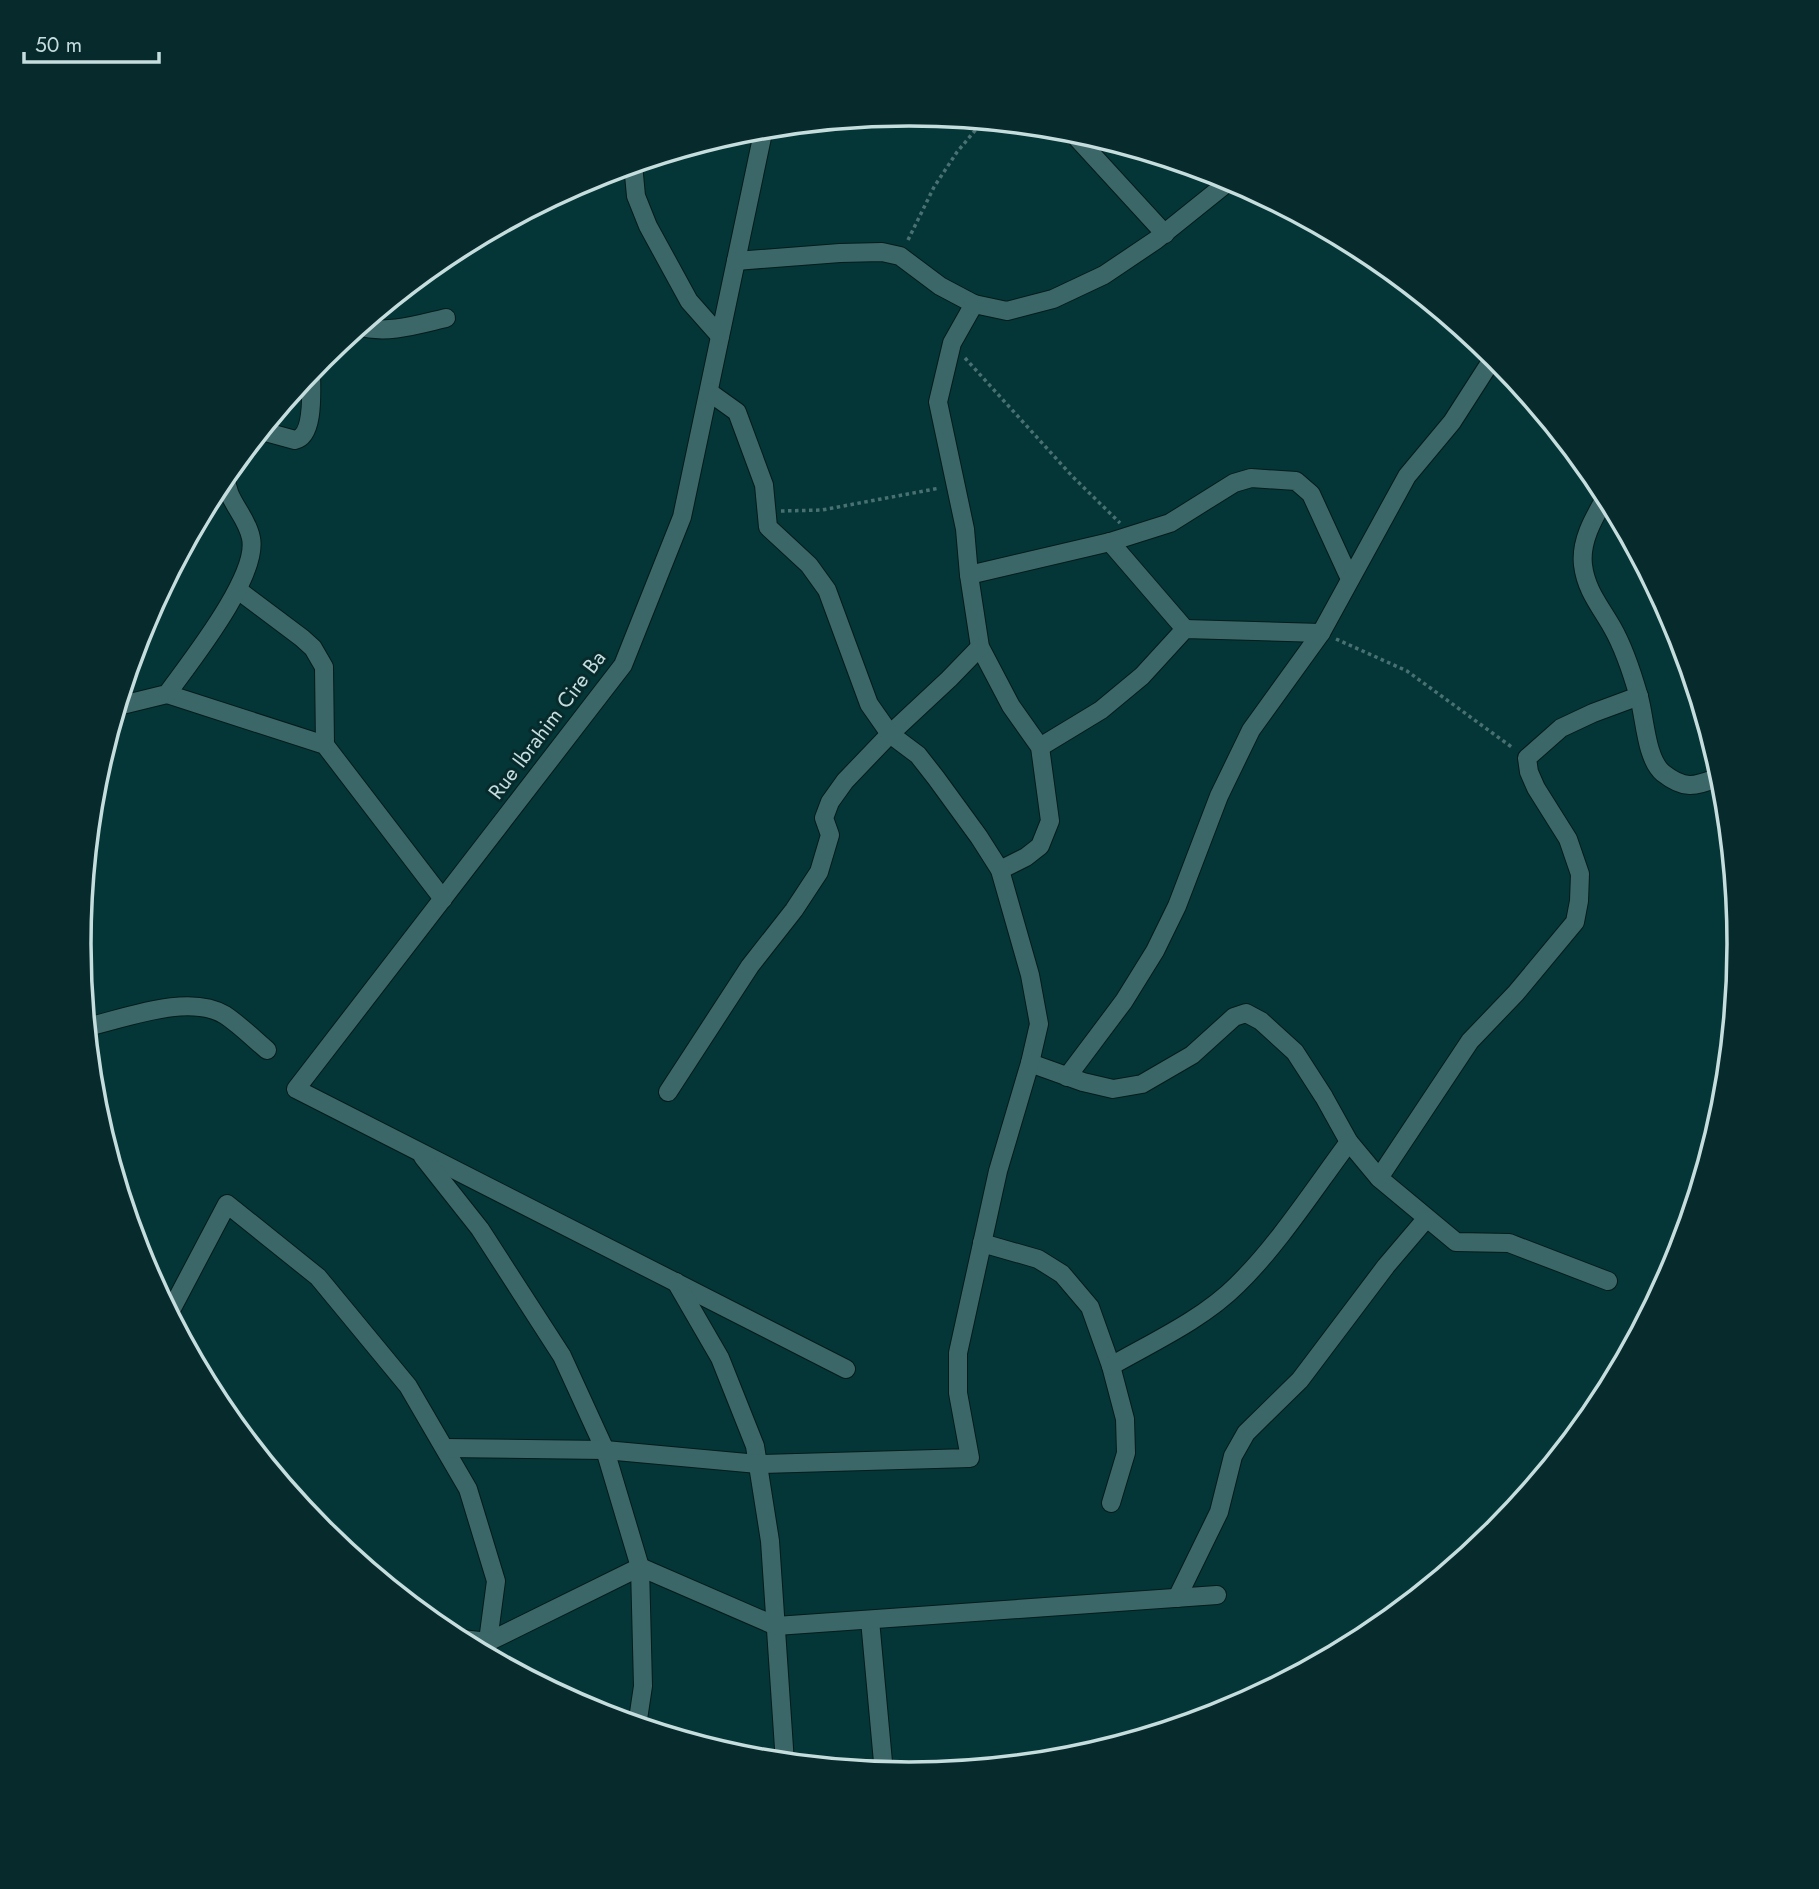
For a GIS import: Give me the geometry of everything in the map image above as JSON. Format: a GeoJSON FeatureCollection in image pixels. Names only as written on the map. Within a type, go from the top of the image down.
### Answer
{"type":"FeatureCollection","features":[{"type":"Feature","properties":{"kind":"street","name":"Rue Ibrahim Cire Ba"},"geometry":{"type":"LineString","coordinates":[[419,1151],[296,1089],[623,665],[682,517],[762,140]]}},
{"type":"Feature","properties":{"kind":"street"},"geometry":{"type":"LineString","coordinates":[[1084,145],[1165,234]]}},
{"type":"Feature","properties":{"kind":"street"},"geometry":{"type":"LineString","coordinates":[[634,174],[636,196],[648,226],[689,301],[720,336]]}},
{"type":"Feature","properties":{"kind":"street"},"geometry":{"type":"LineString","coordinates":[[736,261],[840,253],[900,256],[940,286],[974,304],[1007,312],[1054,299],[1104,275],[1165,234],[1222,187]]}},
{"type":"Feature","properties":{"kind":"street"},"geometry":{"type":"LineString","coordinates":[[974,304],[951,343],[938,402],[965,529],[980,647],[1011,706],[1040,747],[1050,821],[1040,846],[1026,857],[1000,870]]}},
{"type":"Feature","properties":{"kind":"street"},"geometry":{"type":"LineString","coordinates":[[369,330],[414,326],[446,318]]}},
{"type":"Feature","properties":{"kind":"street"},"geometry":{"type":"LineString","coordinates":[[1067,1077],[1124,1001],[1155,951],[1177,906],[1219,796],[1251,730],[1321,633],[1407,477],[1452,422],[1488,366]]}},
{"type":"Feature","properties":{"kind":"street"},"geometry":{"type":"LineString","coordinates":[[271,433],[295,440],[306,434],[310,421],[311,387]]}},
{"type":"Feature","properties":{"kind":"street"},"geometry":{"type":"LineString","coordinates":[[445,1448],[605,1450],[758,1464],[970,1458],[958,1393],[958,1353],[998,1171],[1039,1024],[1030,975],[1000,870],[918,755],[890,734],[869,704],[827,590],[809,565],[768,527],[764,485],[737,412],[709,392]]}},
{"type":"Feature","properties":{"kind":"street"},"geometry":{"type":"LineString","coordinates":[[969,575],[1110,542],[1170,523],[1234,483],[1251,478],[1296,481],[1311,494],[1350,579]]}},
{"type":"Feature","properties":{"kind":"street"},"geometry":{"type":"LineString","coordinates":[[167,694],[238,590],[253,551],[251,536],[228,492]]}},
{"type":"Feature","properties":{"kind":"street"},"geometry":{"type":"LineString","coordinates":[[1600,506],[1587,533],[1582,562],[1588,589],[1614,630],[1639,696],[1651,755],[1661,772],[1677,782],[1692,787],[1711,780]]}},
{"type":"Feature","properties":{"kind":"street"},"geometry":{"type":"LineString","coordinates":[[1110,542],[1185,629],[1321,633]]}},
{"type":"Feature","properties":{"kind":"street"},"geometry":{"type":"LineString","coordinates":[[238,590],[302,638],[313,649],[324,667],[325,745]]}},
{"type":"Feature","properties":{"kind":"street"},"geometry":{"type":"LineString","coordinates":[[1040,747],[1101,710],[1142,676],[1185,629]]}},
{"type":"Feature","properties":{"kind":"street"},"geometry":{"type":"LineString","coordinates":[[668,1092],[750,966],[794,910],[819,872],[830,835],[824,818],[830,802],[845,781],[890,734],[980,647]]}},
{"type":"Feature","properties":{"kind":"street"},"geometry":{"type":"LineString","coordinates":[[127,704],[167,694],[325,745],[443,899]]}},
{"type":"Feature","properties":{"kind":"street"},"geometry":{"type":"LineString","coordinates":[[1379,1178],[1470,1041],[1516,993],[1575,922],[1580,874],[1568,839],[1536,788],[1529,772],[1527,758],[1561,728],[1639,696]]}},
{"type":"Feature","properties":{"kind":"street"},"geometry":{"type":"LineString","coordinates":[[96,1025],[181,1005],[199,1006],[224,1014],[267,1051]]}},
{"type":"Feature","properties":{"kind":"street"},"geometry":{"type":"LineString","coordinates":[[1030,1063],[1067,1077],[1114,1089],[1142,1084],[1192,1055],[1234,1017],[1246,1013],[1261,1021],[1295,1052],[1349,1142],[1379,1178],[1456,1242],[1509,1243],[1608,1281]]}},
{"type":"Feature","properties":{"kind":"street"},"geometry":{"type":"LineString","coordinates":[[1111,1366],[1185,1324],[1236,1287],[1261,1259],[1349,1142]]}},
{"type":"Feature","properties":{"kind":"street"},"geometry":{"type":"LineString","coordinates":[[419,1151],[846,1369]]}},
{"type":"Feature","properties":{"kind":"street"},"geometry":{"type":"LineString","coordinates":[[419,1151],[480,1229],[562,1356],[605,1450],[640,1567],[643,1686],[638,1717]]}},
{"type":"Feature","properties":{"kind":"street"},"geometry":{"type":"LineString","coordinates":[[174,1305],[227,1204],[318,1277],[408,1386],[468,1489],[496,1581],[488,1645]]}},
{"type":"Feature","properties":{"kind":"street"},"geometry":{"type":"LineString","coordinates":[[1177,1598],[1219,1512],[1233,1456],[1246,1433],[1300,1380],[1386,1266],[1426,1219]]}},
{"type":"Feature","properties":{"kind":"street"},"geometry":{"type":"LineString","coordinates":[[982,1243],[1038,1259],[1062,1274],[1090,1307],[1111,1366],[1125,1419],[1126,1453],[1111,1503]]}},
{"type":"Feature","properties":{"kind":"street"},"geometry":{"type":"LineString","coordinates":[[676,1282],[720,1358],[755,1446],[770,1541],[784,1753]]}},
{"type":"Feature","properties":{"kind":"street"},"geometry":{"type":"LineString","coordinates":[[491,1647],[640,1567]]}},
{"type":"Feature","properties":{"kind":"street"},"geometry":{"type":"LineString","coordinates":[[640,1567],[776,1626],[1217,1595]]}},
{"type":"Feature","properties":{"kind":"street"},"geometry":{"type":"LineString","coordinates":[[870,1620],[883,1762]]}},
{"type":"Feature","properties":{"kind":"path"},"geometry":{"type":"LineString","coordinates":[[900,256],[934,187],[976,129]]}},
{"type":"Feature","properties":{"kind":"path"},"geometry":{"type":"LineString","coordinates":[[951,343],[1072,476],[1133,535]]}},
{"type":"Feature","properties":{"kind":"path"},"geometry":{"type":"LineString","coordinates":[[765,512],[822,510],[955,485]]}},
{"type":"Feature","properties":{"kind":"path"},"geometry":{"type":"LineString","coordinates":[[1321,633],[1407,671],[1527,758]]}}]}
